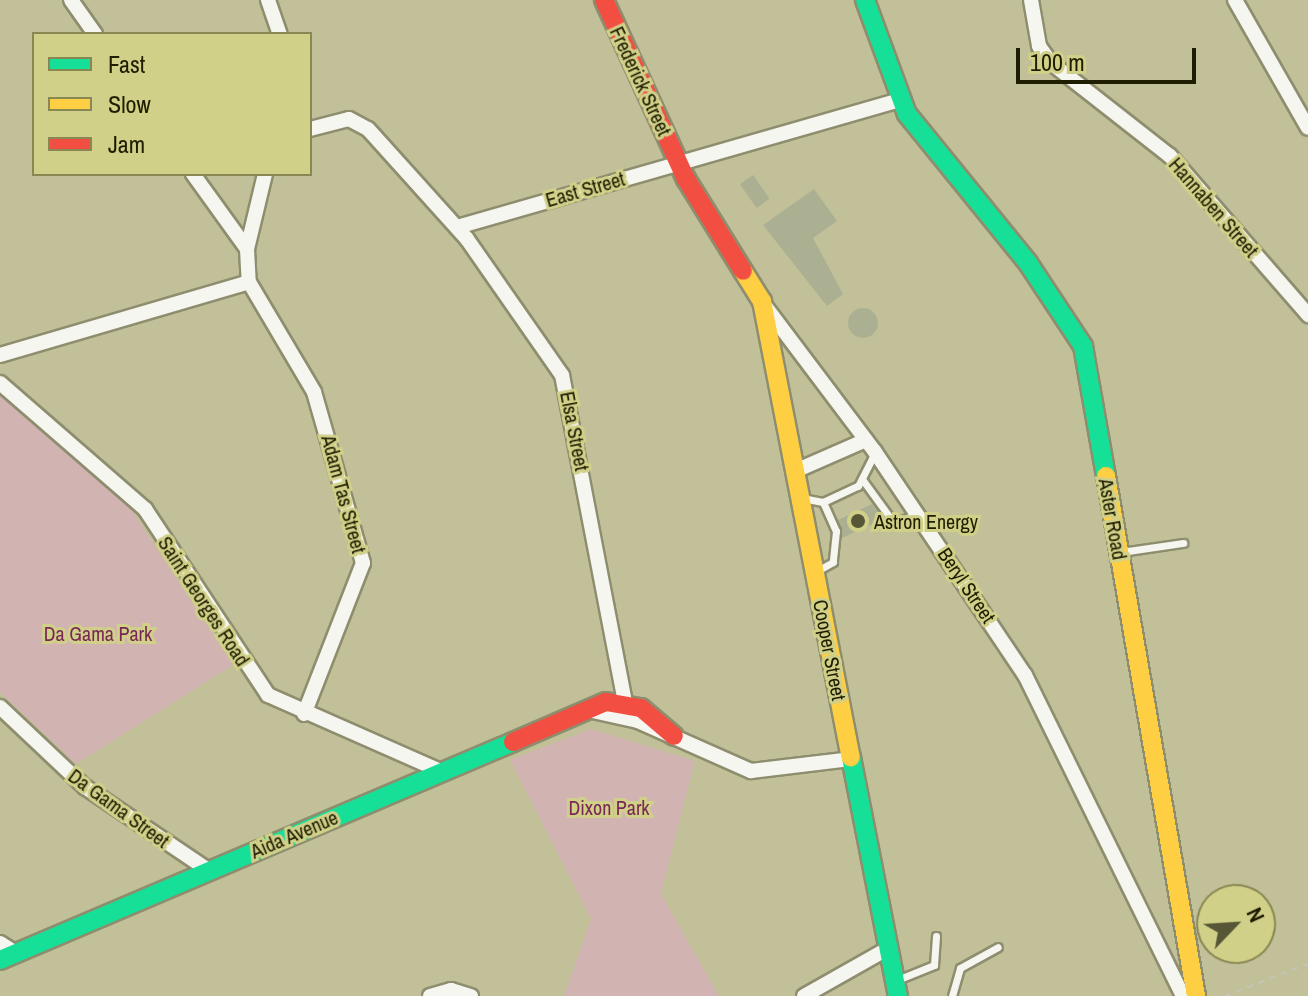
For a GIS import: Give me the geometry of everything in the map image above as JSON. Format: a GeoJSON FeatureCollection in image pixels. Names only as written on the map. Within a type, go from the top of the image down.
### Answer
{"type":"FeatureCollection","features":[{"type":"Feature","properties":{"kind":"street"},"geometry":{"type":"LineString","coordinates":[[71,0],[94,32]]}},
{"type":"Feature","properties":{"kind":"street"},"geometry":{"type":"LineString","coordinates":[[268,0],[279,32]]}},
{"type":"Feature","properties":{"kind":"street","name":"Frederick Street"},"geometry":{"type":"LineString","coordinates":[[604,0],[678,162]]}},
{"type":"Feature","properties":{"kind":"street","name":"Aster Road"},"geometry":{"type":"LineString","coordinates":[[865,0],[900,100],[1028,263],[1083,346],[1196,996]]}},
{"type":"Feature","properties":{"kind":"street","name":"Hannaben Street"},"geometry":{"type":"LineString","coordinates":[[1031,0],[1039,46],[1050,62],[1170,156],[1308,315]]}},
{"type":"Feature","properties":{"kind":"street"},"geometry":{"type":"LineString","coordinates":[[1235,0],[1308,128]]}},
{"type":"Feature","properties":{"kind":"street","name":"East Street"},"geometry":{"type":"LineString","coordinates":[[457,227],[900,100]]}},
{"type":"Feature","properties":{"kind":"street"},"geometry":{"type":"LineString","coordinates":[[312,127],[343,120],[363,124],[457,227]]}},
{"type":"Feature","properties":{"kind":"street","name":"Beryl Street"},"geometry":{"type":"LineString","coordinates":[[678,162],[762,301],[871,446],[1025,675],[1183,996]]}},
{"type":"Feature","properties":{"kind":"street"},"geometry":{"type":"LineString","coordinates":[[194,176],[247,249]]}},
{"type":"Feature","properties":{"kind":"street"},"geometry":{"type":"LineString","coordinates":[[0,355],[249,282],[247,249],[265,176]]}},
{"type":"Feature","properties":{"kind":"street","name":"Elsa Street"},"geometry":{"type":"LineString","coordinates":[[457,227],[564,381],[620,666],[621,709]]}},
{"type":"Feature","properties":{"kind":"street","name":"Adam Tas Street"},"geometry":{"type":"LineString","coordinates":[[249,282],[314,392],[363,563],[304,714]]}},
{"type":"Feature","properties":{"kind":"street","name":"Cooper Street"},"geometry":{"type":"LineString","coordinates":[[762,301],[898,990]]}},
{"type":"Feature","properties":{"kind":"street","name":"Saint Georges Road"},"geometry":{"type":"LineString","coordinates":[[0,383],[145,509],[259,685],[304,714],[440,771]]}},
{"type":"Feature","properties":{"kind":"street"},"geometry":{"type":"LineString","coordinates":[[795,471],[871,446]]}},
{"type":"Feature","properties":{"kind":"street","name":"Da Gama Street"},"geometry":{"type":"LineString","coordinates":[[0,707],[85,787],[208,870]]}},
{"type":"Feature","properties":{"kind":"street"},"geometry":{"type":"LineString","coordinates":[[621,709],[751,771],[852,759]]}},
{"type":"Feature","properties":{"kind":"street","name":"Aida Avenue"},"geometry":{"type":"LineString","coordinates":[[5,952],[588,710],[621,709]]}},
{"type":"Feature","properties":{"kind":"street"},"geometry":{"type":"LineString","coordinates":[[804,996],[889,948]]}},
{"type":"Feature","properties":{"kind":"street"},"geometry":{"type":"LineString","coordinates":[[430,996],[451,990],[471,996]]}},
{"type":"Feature","properties":{"kind":"lane"},"geometry":{"type":"LineString","coordinates":[[800,497],[823,502],[862,479],[871,446]]}},
{"type":"Feature","properties":{"kind":"lane"},"geometry":{"type":"LineString","coordinates":[[862,479],[894,523],[917,514]]}},
{"type":"Feature","properties":{"kind":"lane"},"geometry":{"type":"LineString","coordinates":[[815,571],[833,562],[837,543],[823,502]]}},
{"type":"Feature","properties":{"kind":"lane"},"geometry":{"type":"LineString","coordinates":[[1119,552],[1183,543]]}},
{"type":"Feature","properties":{"kind":"lane"},"geometry":{"type":"LineString","coordinates":[[898,990],[934,965],[936,936]]}},
{"type":"Feature","properties":{"kind":"lane"},"geometry":{"type":"LineString","coordinates":[[952,996],[960,968],[998,947]]}},
{"type":"Feature","properties":{"kind":"path"},"geometry":{"type":"LineString","coordinates":[[1225,996],[1308,964]]}},
{"type":"Feature","properties":{"kind":"green space","name":"Da Gama Park"},"geometry":{"type":"Polygon","coordinates":[[[0,394],[127,503],[233,665],[76,764],[0,692],[0,394]]]}},
{"type":"Feature","properties":{"kind":"green space","name":"Dixon Park"},"geometry":{"type":"Polygon","coordinates":[[[591,729],[695,761],[661,894],[719,996],[564,996],[591,919],[510,760],[591,729]]]}},
{"type":"Feature","properties":{"kind":"building"},"geometry":{"type":"Polygon","coordinates":[[[753,175],[770,199],[757,208],[740,184],[753,175]]]}},
{"type":"Feature","properties":{"kind":"building"},"geometry":{"type":"Polygon","coordinates":[[[814,189],[837,221],[813,238],[843,294],[827,306],[763,225],[814,189]]]}},
{"type":"Feature","properties":{"kind":"building"},"geometry":{"type":"Polygon","coordinates":[[[863,308],[874,312],[878,323],[874,334],[863,338],[852,334],[848,323],[852,312],[863,308]]]}},
{"type":"Feature","properties":{"kind":"building"},"geometry":{"type":"Polygon","coordinates":[[[872,504],[883,519],[842,538],[838,520],[872,504]]]}},
{"type":"Feature","properties":{"kind":"traffic: fast"},"geometry":{"type":"LineString","coordinates":[[865,0],[907,114],[1028,263],[1083,346],[1106,476]]}},
{"type":"Feature","properties":{"kind":"traffic: fast"},"geometry":{"type":"LineString","coordinates":[[0,960],[513,742]]}},
{"type":"Feature","properties":{"kind":"traffic: fast"},"geometry":{"type":"LineString","coordinates":[[851,757],[898,996]]}},
{"type":"Feature","properties":{"kind":"traffic: slow"},"geometry":{"type":"LineString","coordinates":[[743,271],[762,301],[851,757]]}},
{"type":"Feature","properties":{"kind":"traffic: slow"},"geometry":{"type":"LineString","coordinates":[[1106,476],[1196,996]]}},
{"type":"Feature","properties":{"kind":"traffic: jam"},"geometry":{"type":"LineString","coordinates":[[604,0],[686,179],[743,271]]}},
{"type":"Feature","properties":{"kind":"traffic: jam"},"geometry":{"type":"LineString","coordinates":[[513,742],[606,702],[641,708],[674,736]]}},
{"type":"Feature","properties":{"kind":"place","name":"Astron Energy"},"geometry":{"type":"Point","coordinates":[858,521]}}]}
